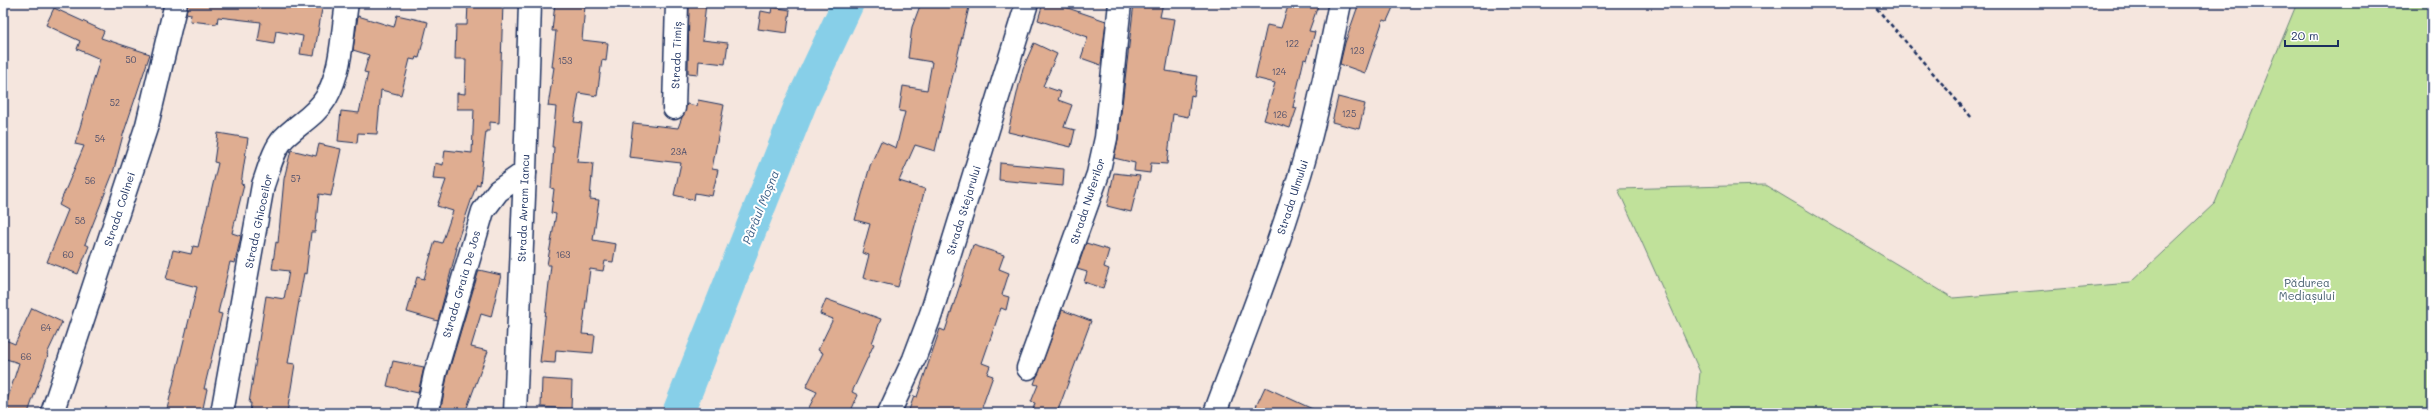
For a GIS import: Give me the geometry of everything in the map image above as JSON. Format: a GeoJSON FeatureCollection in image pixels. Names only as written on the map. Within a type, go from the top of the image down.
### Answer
{"type":"FeatureCollection","features":[{"type":"Feature","properties":{"kind":"street","name":"Strada Colinei"},"geometry":{"type":"LineString","coordinates":[[52,413],[147,125],[176,3]]}},
{"type":"Feature","properties":{"kind":"street","name":"Strada Ghioceilor"},"geometry":{"type":"LineString","coordinates":[[222,413],[264,185],[273,156],[284,138],[312,116],[326,97],[337,72],[347,3]]}},
{"type":"Feature","properties":{"kind":"street","name":"Strada Avram Iancu"},"geometry":{"type":"LineString","coordinates":[[515,413],[530,3]]}},
{"type":"Feature","properties":{"kind":"street","name":"Strada Timiș"},"geometry":{"type":"LineString","coordinates":[[674,108],[677,3]]}},
{"type":"Feature","properties":{"kind":"street","name":"Strada Stejarului"},"geometry":{"type":"LineString","coordinates":[[889,413],[914,359],[931,314],[1027,3]]}},
{"type":"Feature","properties":{"kind":"street","name":"Strada Nuferilor"},"geometry":{"type":"LineString","coordinates":[[1028,368],[1098,174],[1106,138],[1120,3]]}},
{"type":"Feature","properties":{"kind":"street","name":"Strada Ulmului"},"geometry":{"type":"LineString","coordinates":[[1215,413],[1282,229],[1306,152],[1322,92],[1340,3]]}},
{"type":"Feature","properties":{"kind":"street","name":"Strada Graia De Jos"},"geometry":{"type":"LineString","coordinates":[[427,413],[435,374],[483,211],[498,192],[525,172]]}},
{"type":"Feature","properties":{"kind":"path"},"geometry":{"type":"LineString","coordinates":[[1872,3],[1972,118]]}},
{"type":"Feature","properties":{"kind":"green space","name":"Pădurea Mediașului"},"geometry":{"type":"Polygon","coordinates":[[[2297,3],[2432,3],[2432,413],[1696,413],[1700,372],[1618,189],[1765,185],[1953,298],[2130,283],[2215,203],[2297,3]]]}},
{"type":"Feature","properties":{"kind":"building"},"geometry":{"type":"Polygon","coordinates":[[[188,3],[323,3],[314,56],[300,54],[303,36],[276,31],[274,44],[258,41],[261,22],[218,17],[217,24],[190,21],[191,14],[186,13],[188,3]]]}},
{"type":"Feature","properties":{"kind":"building"},"geometry":{"type":"Polygon","coordinates":[[[468,3],[503,3],[499,123],[490,122],[490,131],[486,131],[480,185],[477,184],[455,248],[457,248],[438,321],[407,312],[417,277],[424,279],[435,241],[442,243],[453,211],[437,206],[446,180],[433,179],[435,163],[443,165],[445,150],[472,153],[474,109],[457,109],[457,93],[465,94],[466,59],[455,59],[456,25],[467,25],[468,3]]]}},
{"type":"Feature","properties":{"kind":"building"},"geometry":{"type":"Polygon","coordinates":[[[555,3],[585,6],[582,40],[608,43],[606,61],[602,60],[597,96],[579,93],[574,122],[582,123],[577,162],[593,163],[590,199],[599,200],[593,240],[616,244],[613,262],[605,261],[603,271],[590,269],[582,334],[595,335],[593,353],[556,350],[555,363],[540,362],[551,265],[547,265],[556,214],[551,213],[554,189],[551,188],[554,147],[552,147],[556,107],[548,106],[554,67],[552,67],[556,31],[552,31],[555,3]]]}},
{"type":"Feature","properties":{"kind":"building"},"geometry":{"type":"Polygon","coordinates":[[[689,3],[706,3],[702,40],[728,43],[725,64],[699,61],[698,74],[688,73],[689,3]]]}},
{"type":"Feature","properties":{"kind":"building"},"geometry":{"type":"Polygon","coordinates":[[[921,3],[970,3],[935,151],[915,145],[899,181],[925,189],[898,287],[863,278],[869,255],[862,253],[870,224],[855,220],[870,166],[881,141],[896,148],[905,112],[899,111],[903,86],[927,90],[932,62],[908,58],[912,27],[921,3]]]}},
{"type":"Feature","properties":{"kind":"building"},"geometry":{"type":"Polygon","coordinates":[[[1043,3],[1053,3],[1106,21],[1101,65],[1081,58],[1088,37],[1038,20],[1043,3]]]}},
{"type":"Feature","properties":{"kind":"building"},"geometry":{"type":"Polygon","coordinates":[[[1134,3],[1163,3],[1160,17],[1175,19],[1166,71],[1197,76],[1194,96],[1191,95],[1188,117],[1173,114],[1167,164],[1151,163],[1150,173],[1134,171],[1135,163],[1114,158],[1118,139],[1134,3]]]}},
{"type":"Feature","properties":{"kind":"building"},"geometry":{"type":"Polygon","coordinates":[[[1289,3],[1319,3],[1309,31],[1315,32],[1307,60],[1304,59],[1293,107],[1297,108],[1290,128],[1264,120],[1275,83],[1255,78],[1267,25],[1281,28],[1289,3]]]}},
{"type":"Feature","properties":{"kind":"building"},"geometry":{"type":"Polygon","coordinates":[[[1359,3],[1395,3],[1387,21],[1383,20],[1365,73],[1340,64],[1345,43],[1359,3]]]}},
{"type":"Feature","properties":{"kind":"building"},"geometry":{"type":"Polygon","coordinates":[[[772,7],[790,10],[787,33],[758,29],[761,11],[771,13],[772,7]]]}},
{"type":"Feature","properties":{"kind":"building"},"geometry":{"type":"Polygon","coordinates":[[[54,8],[104,31],[101,38],[150,54],[123,135],[113,173],[85,244],[89,246],[78,274],[47,262],[68,210],[59,205],[84,146],[75,144],[100,59],[77,49],[80,41],[46,25],[54,8]]]}},
{"type":"Feature","properties":{"kind":"building"},"geometry":{"type":"Polygon","coordinates":[[[397,15],[428,22],[419,58],[416,57],[415,60],[410,59],[401,95],[381,90],[377,134],[358,133],[357,143],[338,141],[341,111],[359,113],[368,73],[364,72],[369,55],[353,50],[358,16],[394,27],[397,15]]]}},
{"type":"Feature","properties":{"kind":"building"},"geometry":{"type":"Polygon","coordinates":[[[1034,43],[1057,54],[1043,86],[1061,92],[1058,100],[1072,105],[1064,127],[1075,130],[1071,147],[1008,132],[1023,68],[1034,43]]]}},
{"type":"Feature","properties":{"kind":"building"},"geometry":{"type":"Polygon","coordinates":[[[1338,97],[1365,104],[1359,129],[1332,122],[1338,97]]]}},
{"type":"Feature","properties":{"kind":"building"},"geometry":{"type":"Polygon","coordinates":[[[698,100],[724,105],[712,169],[718,170],[712,196],[695,193],[694,200],[674,195],[681,163],[629,157],[633,123],[678,128],[687,104],[697,106],[698,100]]]}},
{"type":"Feature","properties":{"kind":"building"},"geometry":{"type":"Polygon","coordinates":[[[218,133],[248,138],[241,184],[244,185],[232,233],[241,236],[235,263],[230,262],[218,313],[222,314],[204,389],[207,389],[202,413],[166,413],[197,287],[166,279],[173,250],[191,254],[193,246],[198,247],[218,163],[214,162],[218,133]]]}},
{"type":"Feature","properties":{"kind":"building"},"geometry":{"type":"Polygon","coordinates":[[[319,144],[341,149],[331,196],[319,194],[315,232],[311,232],[306,274],[304,273],[288,363],[295,364],[287,413],[250,413],[251,403],[249,403],[266,296],[284,299],[289,271],[272,269],[276,242],[278,243],[284,179],[291,150],[316,156],[319,144]]]}},
{"type":"Feature","properties":{"kind":"building"},"geometry":{"type":"Polygon","coordinates":[[[1000,163],[1064,169],[1063,186],[999,180],[1000,163]]]}},
{"type":"Feature","properties":{"kind":"building"},"geometry":{"type":"Polygon","coordinates":[[[1114,173],[1140,176],[1131,212],[1107,206],[1114,173]]]}},
{"type":"Feature","properties":{"kind":"building"},"geometry":{"type":"Polygon","coordinates":[[[1086,243],[1109,250],[1104,267],[1109,269],[1103,288],[1084,282],[1087,272],[1077,269],[1086,243]]]}},
{"type":"Feature","properties":{"kind":"building"},"geometry":{"type":"Polygon","coordinates":[[[973,245],[1004,255],[999,269],[1009,273],[1002,295],[1009,297],[1006,310],[1001,308],[982,363],[990,366],[987,374],[993,376],[980,413],[908,413],[914,396],[917,397],[940,329],[945,331],[973,245]]]}},
{"type":"Feature","properties":{"kind":"building"},"geometry":{"type":"Polygon","coordinates":[[[479,270],[501,275],[491,317],[481,314],[471,347],[488,351],[465,413],[440,413],[447,377],[479,270]]]}},
{"type":"Feature","properties":{"kind":"building"},"geometry":{"type":"Polygon","coordinates":[[[826,299],[881,319],[872,343],[874,344],[852,392],[858,395],[850,413],[806,413],[817,392],[806,387],[823,353],[818,350],[833,319],[820,314],[826,299]]]}},
{"type":"Feature","properties":{"kind":"building"},"geometry":{"type":"Polygon","coordinates":[[[32,308],[62,322],[47,354],[48,355],[28,413],[3,413],[19,363],[3,358],[3,339],[15,344],[32,308]]]}},
{"type":"Feature","properties":{"kind":"building"},"geometry":{"type":"Polygon","coordinates":[[[1062,310],[1091,321],[1057,413],[1032,413],[1035,403],[1031,402],[1038,385],[1034,384],[1062,310]]]}},
{"type":"Feature","properties":{"kind":"building"},"geometry":{"type":"Polygon","coordinates":[[[393,361],[424,367],[418,393],[387,386],[393,361]]]}},
{"type":"Feature","properties":{"kind":"building"},"geometry":{"type":"Polygon","coordinates":[[[542,379],[572,381],[571,409],[541,407],[542,379]]]}},
{"type":"Feature","properties":{"kind":"building"},"geometry":{"type":"Polygon","coordinates":[[[1265,387],[1321,413],[1253,413],[1265,387]]]}},
{"type":"Feature","properties":{"kind":"waterway","name":"Pârâul Moșna"},"geometry":{"type":"LineString","coordinates":[[678,413],[801,103],[848,3]]}}]}
